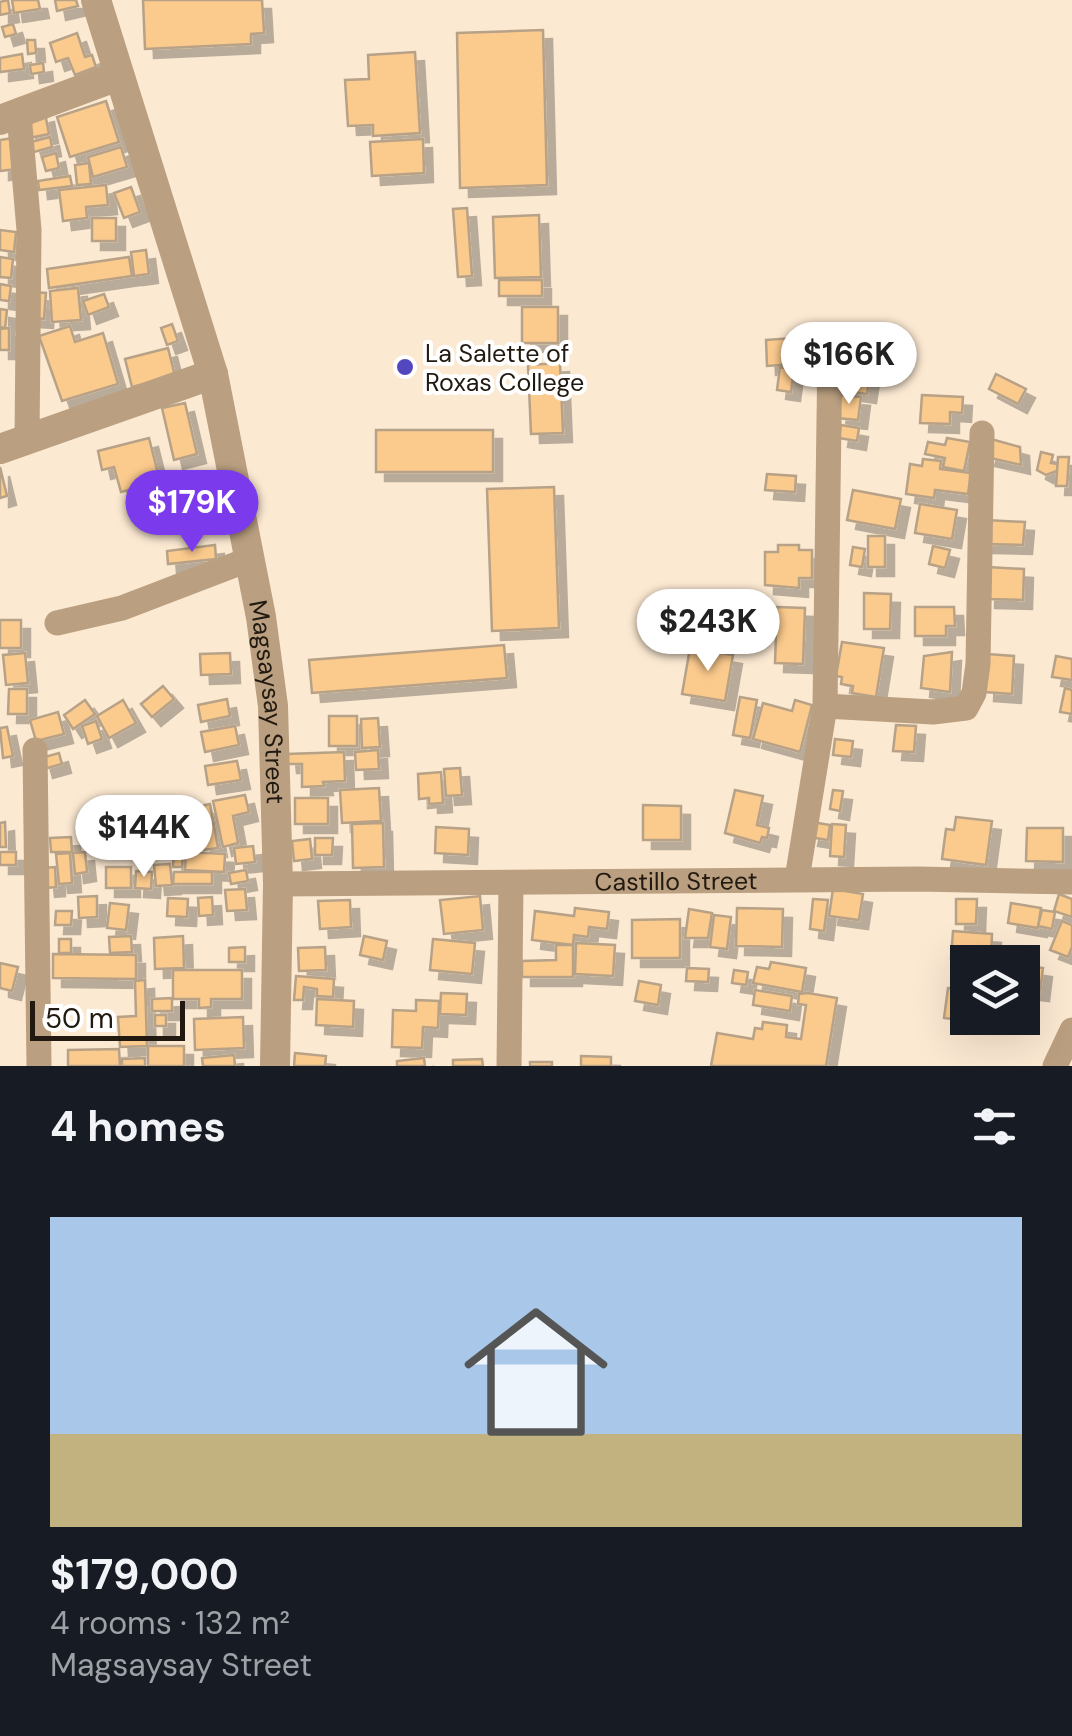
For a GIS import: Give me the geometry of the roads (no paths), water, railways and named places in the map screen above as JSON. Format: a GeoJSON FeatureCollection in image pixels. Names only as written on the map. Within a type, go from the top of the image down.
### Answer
{"type":"FeatureCollection","features":[{"type":"Feature","properties":{"kind":"street","name":"Magsaysay Street"},"geometry":{"type":"LineString","coordinates":[[96,0],[212,374],[250,559],[273,706],[278,884],[274,1066]]}},
{"type":"Feature","properties":{"kind":"street"},"geometry":{"type":"LineString","coordinates":[[118,76],[10,117],[29,230],[14,445],[212,374]]}},
{"type":"Feature","properties":{"kind":"street"},"geometry":{"type":"LineString","coordinates":[[797,880],[825,706],[830,349]]}},
{"type":"Feature","properties":{"kind":"street"},"geometry":{"type":"LineString","coordinates":[[825,706],[933,712],[966,708],[974,693],[978,664],[982,433]]}},
{"type":"Feature","properties":{"kind":"street"},"geometry":{"type":"LineString","coordinates":[[57,623],[122,608],[250,559]]}},
{"type":"Feature","properties":{"kind":"street"},"geometry":{"type":"LineString","coordinates":[[35,750],[39,1066]]}},
{"type":"Feature","properties":{"kind":"street","name":"Castillo Street"},"geometry":{"type":"LineString","coordinates":[[278,884],[1072,882]]}},
{"type":"Feature","properties":{"kind":"street"},"geometry":{"type":"LineString","coordinates":[[509,1066],[511,884]]}},
{"type":"Feature","properties":{"kind":"street"},"geometry":{"type":"LineString","coordinates":[[1055,1066],[1072,1030]]}},
{"type":"Feature","properties":{"kind":"place","name":"La Salette of Roxas College"},"geometry":{"type":"Point","coordinates":[405,367]}}]}
